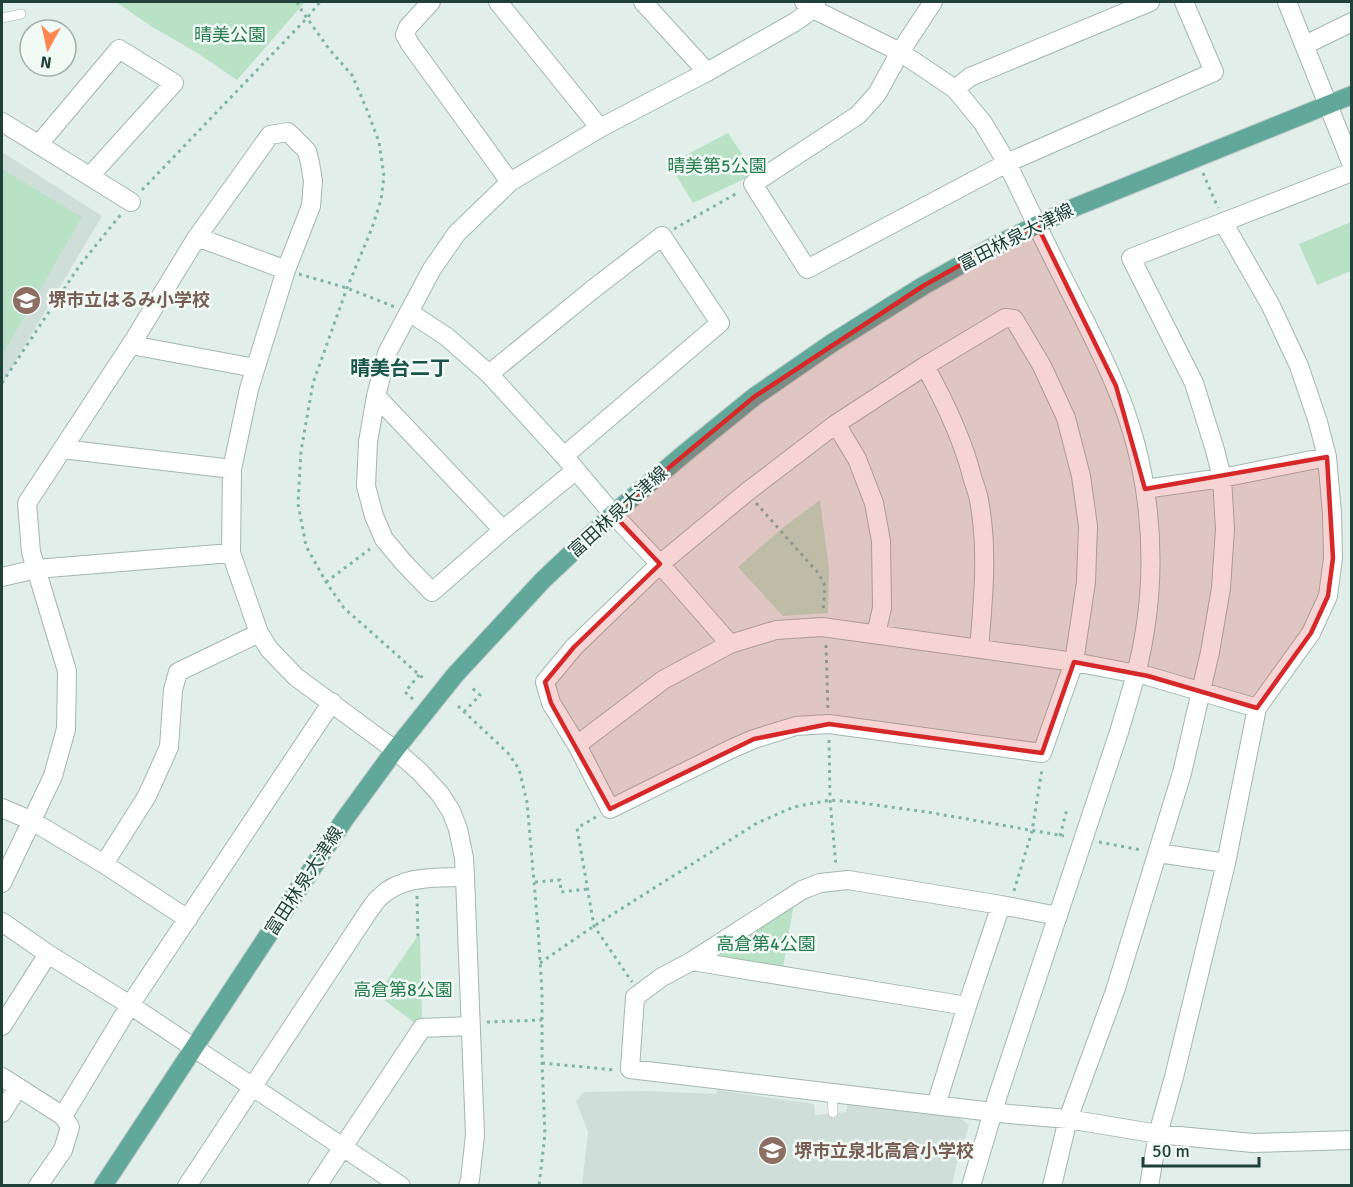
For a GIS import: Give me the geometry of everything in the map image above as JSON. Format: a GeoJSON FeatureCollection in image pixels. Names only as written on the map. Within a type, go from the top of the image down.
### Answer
{"type":"FeatureCollection","features":[{"type":"Feature","properties":{"kind":"main road","name":"富田林泉大津線"},"geometry":{"type":"LineString","coordinates":[[103,1185],[344,820],[395,750],[455,675],[543,580],[613,514],[754,397],[832,343],[923,286],[994,246],[1068,210],[1352,94]]}},
{"type":"Feature","properties":{"kind":"street"},"geometry":{"type":"LineString","coordinates":[[431,2],[408,27],[405,35],[510,182]]}},
{"type":"Feature","properties":{"kind":"street"},"geometry":{"type":"LineString","coordinates":[[498,2],[600,128]]}},
{"type":"Feature","properties":{"kind":"street"},"geometry":{"type":"LineString","coordinates":[[643,2],[707,72]]}},
{"type":"Feature","properties":{"kind":"street"},"geometry":{"type":"LineString","coordinates":[[933,2],[900,52],[877,94],[858,116],[753,184],[807,269],[1007,163],[1214,72],[1184,2]]}},
{"type":"Feature","properties":{"kind":"street"},"geometry":{"type":"LineString","coordinates":[[955,89],[970,77],[1150,2]]}},
{"type":"Feature","properties":{"kind":"street"},"geometry":{"type":"LineString","coordinates":[[1287,2],[1352,165]]}},
{"type":"Feature","properties":{"kind":"street"},"geometry":{"type":"LineString","coordinates":[[576,470],[432,592],[384,539],[374,516],[366,486],[368,442],[376,396],[387,354],[432,269],[457,233],[510,182],[600,128],[707,72],[795,22],[811,4],[900,52],[955,89],[983,123],[1007,163],[1116,386],[1139,457],[1150,539],[1150,584],[1137,674],[971,1185]]}},
{"type":"Feature","properties":{"kind":"street"},"geometry":{"type":"LineString","coordinates":[[1305,45],[1352,22]]}},
{"type":"Feature","properties":{"kind":"street"},"geometry":{"type":"LineString","coordinates":[[39,144],[119,49],[174,83],[90,176]]}},
{"type":"Feature","properties":{"kind":"street"},"geometry":{"type":"LineString","coordinates":[[2,122],[131,202]]}},
{"type":"Feature","properties":{"kind":"street"},"geometry":{"type":"LineString","coordinates":[[2,883],[53,776],[66,729],[67,671],[31,552],[27,503],[131,345],[197,237],[270,135],[288,132],[307,151],[313,181],[311,206],[286,270],[249,389],[232,469],[231,553],[259,633],[269,649],[296,677],[395,750],[420,772],[440,794],[451,811],[458,829],[464,858],[475,1135],[468,1185]]}},
{"type":"Feature","properties":{"kind":"street"},"geometry":{"type":"LineString","coordinates":[[1052,1185],[1068,1119],[1115,991],[1182,773],[1202,692],[1221,588],[1225,529],[1222,478],[1215,450],[1194,383],[1131,258],[1352,172]]}},
{"type":"Feature","properties":{"kind":"street"},"geometry":{"type":"LineString","coordinates":[[1149,1185],[1158,1134],[1177,1066],[1226,863],[1257,708],[1311,633],[1328,596],[1333,558],[1327,457],[1318,422],[1299,366],[1271,306],[1223,222]]}},
{"type":"Feature","properties":{"kind":"street"},"geometry":{"type":"LineString","coordinates":[[489,374],[662,236],[720,323],[564,456]]}},
{"type":"Feature","properties":{"kind":"street"},"geometry":{"type":"LineString","coordinates":[[197,237],[286,270]]}},
{"type":"Feature","properties":{"kind":"street"},"geometry":{"type":"LineString","coordinates":[[409,312],[447,337],[489,374],[730,644]]}},
{"type":"Feature","properties":{"kind":"street"},"geometry":{"type":"LineString","coordinates":[[1005,318],[1014,319],[1042,366],[1066,418],[1081,476],[1088,526],[1086,582],[1074,662],[1042,753],[829,724],[796,726],[731,749],[610,808],[578,745],[551,703],[545,682],[573,647],[660,564],[747,492],[836,424],[925,366],[1005,318]]}},
{"type":"Feature","properties":{"kind":"street"},"geometry":{"type":"LineString","coordinates":[[131,345],[255,368]]}},
{"type":"Feature","properties":{"kind":"street"},"geometry":{"type":"LineString","coordinates":[[925,366],[946,405],[967,455],[980,506],[984,576],[979,648]]}},
{"type":"Feature","properties":{"kind":"street"},"geometry":{"type":"LineString","coordinates":[[376,396],[503,530]]}},
{"type":"Feature","properties":{"kind":"street"},"geometry":{"type":"LineString","coordinates":[[836,424],[857,459],[874,503],[881,541],[882,608],[876,634]]}},
{"type":"Feature","properties":{"kind":"street"},"geometry":{"type":"LineString","coordinates":[[62,449],[232,469]]}},
{"type":"Feature","properties":{"kind":"street"},"geometry":{"type":"LineString","coordinates":[[1145,489],[1222,478],[1327,457]]}},
{"type":"Feature","properties":{"kind":"street"},"geometry":{"type":"LineString","coordinates":[[2,577],[36,569],[231,553]]}},
{"type":"Feature","properties":{"kind":"street"},"geometry":{"type":"LineString","coordinates":[[578,745],[663,680],[730,644],[776,630],[822,627],[1074,662],[1137,674],[1257,708]]}},
{"type":"Feature","properties":{"kind":"street"},"geometry":{"type":"LineString","coordinates":[[104,864],[147,796],[169,747],[173,690],[178,672],[259,633]]}},
{"type":"Feature","properties":{"kind":"street"},"geometry":{"type":"LineString","coordinates":[[63,1116],[130,1005],[332,702]]}},
{"type":"Feature","properties":{"kind":"street"},"geometry":{"type":"LineString","coordinates":[[2,808],[32,821],[188,918]]}},
{"type":"Feature","properties":{"kind":"street"},"geometry":{"type":"LineString","coordinates":[[1158,853],[1226,863]]}},
{"type":"Feature","properties":{"kind":"street"},"geometry":{"type":"LineString","coordinates":[[187,1185],[380,897],[396,885],[416,879],[465,877]]}},
{"type":"Feature","properties":{"kind":"street"},"geometry":{"type":"LineString","coordinates":[[1058,916],[848,880],[820,883],[802,890],[662,978],[636,997],[630,1069],[1068,1119],[1158,1134],[1253,1143],[1352,1140]]}},
{"type":"Feature","properties":{"kind":"street"},"geometry":{"type":"LineString","coordinates":[[936,1105],[967,1006],[1005,906]]}},
{"type":"Feature","properties":{"kind":"street"},"geometry":{"type":"LineString","coordinates":[[2,922],[401,1185]]}},
{"type":"Feature","properties":{"kind":"street"},"geometry":{"type":"LineString","coordinates":[[2,1026],[48,954]]}},
{"type":"Feature","properties":{"kind":"street"},"geometry":{"type":"LineString","coordinates":[[692,961],[967,1006]]}},
{"type":"Feature","properties":{"kind":"street"},"geometry":{"type":"LineString","coordinates":[[317,1185],[422,1028],[471,1025]]}},
{"type":"Feature","properties":{"kind":"street"},"geometry":{"type":"LineString","coordinates":[[2,1077],[63,1116],[70,1127],[63,1150],[38,1185]]}},
{"type":"Feature","properties":{"kind":"street"},"geometry":{"type":"LineString","coordinates":[[2,1113],[18,1087]]}},
{"type":"Feature","properties":{"kind":"lane"},"geometry":{"type":"LineString","coordinates":[[2,18],[21,14]]}},
{"type":"Feature","properties":{"kind":"lane"},"geometry":{"type":"LineString","coordinates":[[832,1093],[833,1113]]}},
{"type":"Feature","properties":{"kind":"path"},"geometry":{"type":"LineString","coordinates":[[297,2],[330,49],[352,75],[379,142],[384,176],[381,200],[372,228],[347,288],[314,383],[301,451],[298,504],[306,546],[344,608],[424,679]]}},
{"type":"Feature","properties":{"kind":"path"},"geometry":{"type":"LineString","coordinates":[[2,383],[80,265],[131,202],[320,2]]}},
{"type":"Feature","properties":{"kind":"path"},"geometry":{"type":"LineString","coordinates":[[1203,171],[1223,222]]}},
{"type":"Feature","properties":{"kind":"path"},"geometry":{"type":"LineString","coordinates":[[662,236],[753,184]]}},
{"type":"Feature","properties":{"kind":"path"},"geometry":{"type":"LineString","coordinates":[[286,270],[347,288],[409,312]]}},
{"type":"Feature","properties":{"kind":"path"},"geometry":{"type":"LineString","coordinates":[[747,492],[819,574],[825,586],[822,627]]}},
{"type":"Feature","properties":{"kind":"path"},"geometry":{"type":"LineString","coordinates":[[326,582],[384,539]]}},
{"type":"Feature","properties":{"kind":"path"},"geometry":{"type":"LineString","coordinates":[[413,699],[405,692],[419,675]]}},
{"type":"Feature","properties":{"kind":"path"},"geometry":{"type":"LineString","coordinates":[[465,712],[480,695],[470,686]]}},
{"type":"Feature","properties":{"kind":"path"},"geometry":{"type":"LineString","coordinates":[[458,706],[508,753],[519,769],[527,802],[540,963],[542,1020],[545,1134],[539,1185]]}},
{"type":"Feature","properties":{"kind":"path"},"geometry":{"type":"LineString","coordinates":[[1005,906],[1032,831],[1044,760],[1042,753]]}},
{"type":"Feature","properties":{"kind":"path"},"geometry":{"type":"LineString","coordinates":[[540,963],[594,926],[757,824],[794,807],[830,800],[854,802],[927,812],[1062,836],[1067,809]]}},
{"type":"Feature","properties":{"kind":"path"},"geometry":{"type":"LineString","coordinates":[[830,800],[838,880]]}},
{"type":"Feature","properties":{"kind":"path"},"geometry":{"type":"LineString","coordinates":[[610,808],[577,828],[594,926],[640,994]]}},
{"type":"Feature","properties":{"kind":"path"},"geometry":{"type":"LineString","coordinates":[[1099,842],[1158,853]]}},
{"type":"Feature","properties":{"kind":"path"},"geometry":{"type":"LineString","coordinates":[[416,879],[418,937]]}},
{"type":"Feature","properties":{"kind":"path"},"geometry":{"type":"LineString","coordinates":[[534,882],[560,880],[561,892],[588,889]]}},
{"type":"Feature","properties":{"kind":"path"},"geometry":{"type":"LineString","coordinates":[[471,1025],[542,1020]]}},
{"type":"Feature","properties":{"kind":"path"},"geometry":{"type":"LineString","coordinates":[[542,1063],[630,1069]]}},
{"type":"Feature","properties":{"kind":"highlighted area"},"geometry":{"type":"Polygon","coordinates":[[[1037,225],[1116,386],[1145,489],[1327,457],[1333,558],[1328,596],[1311,633],[1257,708],[1148,676],[1074,662],[1042,753],[829,724],[754,739],[610,809],[551,703],[545,682],[574,647],[660,564],[613,514],[754,397],[923,286],[994,246],[1037,225]]]}},
{"type":"Feature","properties":{"kind":"shaded area","name":"堺市立はるみ小学校"},"geometry":{"type":"Polygon","coordinates":[[[2,152],[102,216],[2,384],[2,152]]]}},
{"type":"Feature","properties":{"kind":"shaded area","name":"堺市立泉北高倉小学校"},"geometry":{"type":"Polygon","coordinates":[[[717,1090],[814,1104],[815,1115],[846,1112],[847,1105],[959,1117],[969,1125],[952,1185],[582,1185],[588,1132],[576,1101],[584,1092],[646,1091],[716,1094],[717,1090]]]}},
{"type":"Feature","properties":{"kind":"green space","name":"晴美公園"},"geometry":{"type":"Polygon","coordinates":[[[116,2],[305,2],[237,80],[116,2]]]}},
{"type":"Feature","properties":{"kind":"green space","name":"晴美第5公園"},"geometry":{"type":"Polygon","coordinates":[[[728,133],[755,174],[693,203],[669,164],[728,133]]]}},
{"type":"Feature","properties":{"kind":"green space","name":"堺市立はるみ小学校"},"geometry":{"type":"Polygon","coordinates":[[[2,169],[82,217],[2,355],[2,169]]]}},
{"type":"Feature","properties":{"kind":"green space"},"geometry":{"type":"Polygon","coordinates":[[[1351,222],[1351,271],[1317,285],[1299,244],[1351,222]]]}},
{"type":"Feature","properties":{"kind":"green space"},"geometry":{"type":"Polygon","coordinates":[[[820,500],[829,569],[828,613],[783,616],[738,567],[780,530],[820,500]]]}},
{"type":"Feature","properties":{"kind":"green space","name":"高倉第4公園"},"geometry":{"type":"Polygon","coordinates":[[[794,903],[783,967],[717,956],[717,954],[794,903]]]}},
{"type":"Feature","properties":{"kind":"green space","name":"高倉第8公園"},"geometry":{"type":"Polygon","coordinates":[[[417,937],[420,937],[422,1020],[417,1020],[415,1023],[377,995],[417,937]]]}},
{"type":"Feature","properties":{"kind":"place","name":"堺市立はるみ小学校"},"geometry":{"type":"Point","coordinates":[27,300]}},
{"type":"Feature","properties":{"kind":"place","name":"堺市立泉北高倉小学校"},"geometry":{"type":"Point","coordinates":[773,1151]}},
{"type":"Feature","properties":{"kind":"district","name":"晴美台二丁"},"geometry":{"type":"Point","coordinates":[400,368]}}]}
